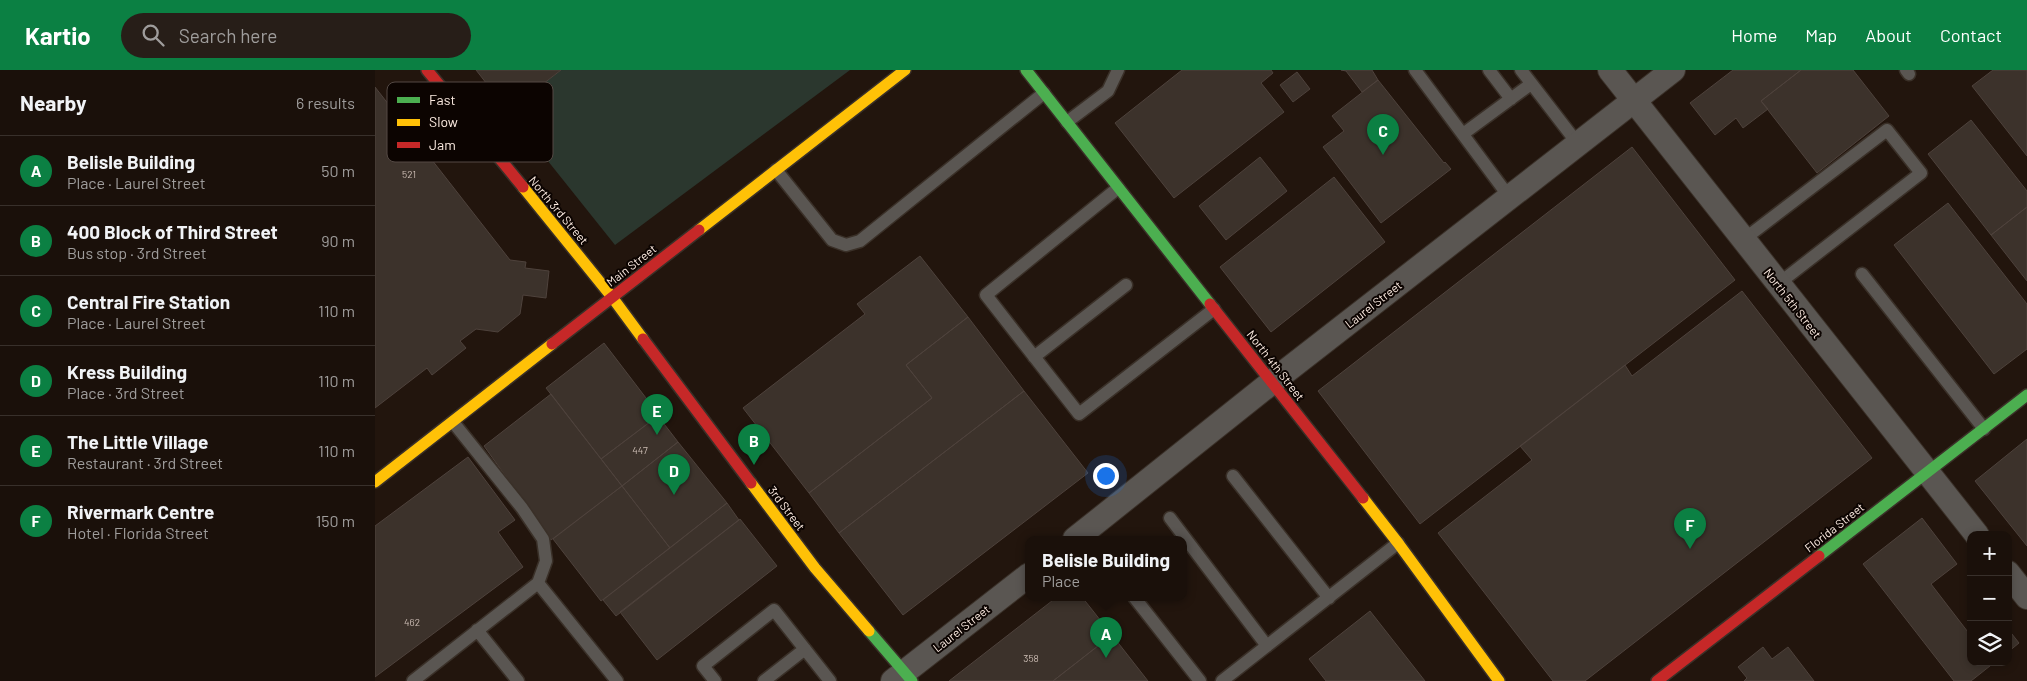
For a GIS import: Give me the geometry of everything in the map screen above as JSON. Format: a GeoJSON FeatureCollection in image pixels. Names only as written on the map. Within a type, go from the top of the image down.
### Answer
{"type":"FeatureCollection","features":[{"type":"Feature","properties":{"kind":"street","name":"North 3rd Street"},"geometry":{"type":"LineString","coordinates":[[427,70],[437,82]]}},
{"type":"Feature","properties":{"kind":"street","name":"Main Street"},"geometry":{"type":"LineString","coordinates":[[375,482],[905,70]]}},
{"type":"Feature","properties":{"kind":"street","name":"North 4th Street"},"geometry":{"type":"LineString","coordinates":[[1026,70],[1398,543],[1499,681]]}},
{"type":"Feature","properties":{"kind":"street","name":"North 5th Street"},"geometry":{"type":"LineString","coordinates":[[1610,70],[1974,531]]}},
{"type":"Feature","properties":{"kind":"street","name":"Laurel Street"},"geometry":{"type":"LineString","coordinates":[[1083,536],[1272,382],[1673,70]]}},
{"type":"Feature","properties":{"kind":"street","name":"North 3rd Street"},"geometry":{"type":"LineString","coordinates":[[502,162],[612,298]]}},
{"type":"Feature","properties":{"kind":"street","name":"3rd Street"},"geometry":{"type":"LineString","coordinates":[[612,298],[815,568],[903,678]]}},
{"type":"Feature","properties":{"kind":"street","name":"Florida Street"},"geometry":{"type":"LineString","coordinates":[[1657,681],[2027,395]]}},
{"type":"Feature","properties":{"kind":"street"},"geometry":{"type":"LineString","coordinates":[[2010,576],[2027,597]]}},
{"type":"Feature","properties":{"kind":"street","name":"Laurel Street"},"geometry":{"type":"LineString","coordinates":[[903,678],[1025,578]]}},
{"type":"Feature","properties":{"kind":"lane"},"geometry":{"type":"LineString","coordinates":[[1067,122],[1108,91],[1117,70]]}},
{"type":"Feature","properties":{"kind":"lane"},"geometry":{"type":"LineString","coordinates":[[1415,70],[1510,198]]}},
{"type":"Feature","properties":{"kind":"lane"},"geometry":{"type":"LineString","coordinates":[[1489,70],[1511,98]]}},
{"type":"Feature","properties":{"kind":"lane"},"geometry":{"type":"LineString","coordinates":[[1521,70],[1578,144]]}},
{"type":"Feature","properties":{"kind":"lane"},"geometry":{"type":"LineString","coordinates":[[1463,134],[1531,84]]}},
{"type":"Feature","properties":{"kind":"lane"},"geometry":{"type":"LineString","coordinates":[[776,170],[832,240],[846,245],[860,241],[1044,93]]}},
{"type":"Feature","properties":{"kind":"lane"},"geometry":{"type":"LineString","coordinates":[[1743,240],[1887,130],[1921,173],[1778,284]]}},
{"type":"Feature","properties":{"kind":"lane"},"geometry":{"type":"LineString","coordinates":[[1118,188],[986,295],[1079,414],[1214,309]]}},
{"type":"Feature","properties":{"kind":"lane"},"geometry":{"type":"LineString","coordinates":[[1862,274],[1984,429]]}},
{"type":"Feature","properties":{"kind":"lane"},"geometry":{"type":"LineString","coordinates":[[1035,357],[1126,286]]}},
{"type":"Feature","properties":{"kind":"lane"},"geometry":{"type":"LineString","coordinates":[[415,680],[538,582],[545,561],[543,539],[522,508],[453,422]]}},
{"type":"Feature","properties":{"kind":"lane"},"geometry":{"type":"LineString","coordinates":[[1233,476],[1329,598]]}},
{"type":"Feature","properties":{"kind":"lane"},"geometry":{"type":"LineString","coordinates":[[1170,518],[1184,536]]}},
{"type":"Feature","properties":{"kind":"lane"},"geometry":{"type":"LineString","coordinates":[[1187,540],[1267,646]]}},
{"type":"Feature","properties":{"kind":"lane"},"geometry":{"type":"LineString","coordinates":[[1222,681],[1398,543]]}},
{"type":"Feature","properties":{"kind":"lane"},"geometry":{"type":"LineString","coordinates":[[538,582],[617,681]]}},
{"type":"Feature","properties":{"kind":"lane"},"geometry":{"type":"LineString","coordinates":[[1137,601],[1200,681]]}},
{"type":"Feature","properties":{"kind":"lane"},"geometry":{"type":"LineString","coordinates":[[715,681],[703,666],[773,610],[830,681]]}},
{"type":"Feature","properties":{"kind":"lane"},"geometry":{"type":"LineString","coordinates":[[477,630],[518,681]]}},
{"type":"Feature","properties":{"kind":"lane"},"geometry":{"type":"LineString","coordinates":[[764,681],[805,649]]}},
{"type":"Feature","properties":{"kind":"green space"},"geometry":{"type":"Polygon","coordinates":[[[561,70],[850,70],[615,245],[549,162],[553,162],[553,82],[545,82],[561,70]]]}},
{"type":"Feature","properties":{"kind":"building"},"geometry":{"type":"Polygon","coordinates":[[[476,70],[561,70],[545,82],[485,82],[476,70]]]}},
{"type":"Feature","properties":{"kind":"building"},"geometry":{"type":"Polygon","coordinates":[[[1182,70],[1271,70],[1273,73],[1261,83],[1284,112],[1174,198],[1115,123],[1182,70]]]}},
{"type":"Feature","properties":{"kind":"building"},"geometry":{"type":"Polygon","coordinates":[[[1341,70],[1372,70],[1378,80],[1362,92],[1346,71],[1341,70]]]}},
{"type":"Feature","properties":{"kind":"building"},"geometry":{"type":"Polygon","coordinates":[[[1733,70],[1801,70],[1761,101],[1768,109],[1743,128],[1736,118],[1715,135],[1690,103],[1733,70]]]}},
{"type":"Feature","properties":{"kind":"building"},"geometry":{"type":"Polygon","coordinates":[[[1801,70],[1853,70],[1889,116],[1817,173],[1761,101],[1801,70]]]}},
{"type":"Feature","properties":{"kind":"building"},"geometry":{"type":"Polygon","coordinates":[[[1993,70],[2027,70],[2027,156],[1972,86],[1993,70]]]}},
{"type":"Feature","properties":{"kind":"building"},"geometry":{"type":"Polygon","coordinates":[[[1297,72],[1310,89],[1293,102],[1280,85],[1297,72]]]}},
{"type":"Feature","properties":{"kind":"building"},"geometry":{"type":"Polygon","coordinates":[[[1378,80],[1444,163],[1451,169],[1381,223],[1323,147],[1344,131],[1332,116],[1378,80]]]}},
{"type":"Feature","properties":{"kind":"building"},"geometry":{"type":"Polygon","coordinates":[[[375,87],[387,102],[387,162],[434,162],[510,260],[526,262],[525,268],[549,271],[546,298],[523,295],[520,314],[498,332],[476,329],[460,341],[466,348],[432,375],[427,368],[375,408],[375,87]]]}},
{"type":"Feature","properties":{"kind":"building"},"geometry":{"type":"Polygon","coordinates":[[[1971,120],[2027,191],[2027,207],[1991,235],[1928,154],[1971,120]]]}},
{"type":"Feature","properties":{"kind":"building"},"geometry":{"type":"Polygon","coordinates":[[[1632,147],[1735,280],[1420,524],[1318,391],[1632,147]]]}},
{"type":"Feature","properties":{"kind":"building"},"geometry":{"type":"Polygon","coordinates":[[[1260,157],[1287,191],[1226,240],[1199,206],[1260,157]]]}},
{"type":"Feature","properties":{"kind":"building"},"geometry":{"type":"Polygon","coordinates":[[[1334,177],[1385,242],[1271,332],[1220,267],[1334,177]]]}},
{"type":"Feature","properties":{"kind":"building"},"geometry":{"type":"Polygon","coordinates":[[[1948,203],[2027,304],[2027,349],[1994,374],[1894,245],[1948,203]]]}},
{"type":"Feature","properties":{"kind":"building"},"geometry":{"type":"Polygon","coordinates":[[[2027,207],[2027,281],[1991,235],[2027,207]]]}},
{"type":"Feature","properties":{"kind":"building"},"geometry":{"type":"Polygon","coordinates":[[[920,256],[968,317],[906,365],[932,398],[809,493],[743,408],[865,314],[857,304],[920,256]]]}},
{"type":"Feature","properties":{"kind":"building"},"geometry":{"type":"Polygon","coordinates":[[[1742,291],[1872,458],[1585,681],[1553,681],[1438,533],[1532,460],[1520,446],[1625,365],[1632,376],[1742,291]]]}},
{"type":"Feature","properties":{"kind":"building"},"geometry":{"type":"Polygon","coordinates":[[[968,317],[1024,391],[839,533],[809,493],[932,398],[906,365],[968,317]]]}},
{"type":"Feature","properties":{"kind":"building"},"geometry":{"type":"Polygon","coordinates":[[[604,343],[659,415],[601,459],[546,388],[604,343]]]}},
{"type":"Feature","properties":{"kind":"building"},"geometry":{"type":"Polygon","coordinates":[[[1024,391],[1088,473],[903,615],[839,533],[1024,391]]]}},
{"type":"Feature","properties":{"kind":"building"},"geometry":{"type":"Polygon","coordinates":[[[551,394],[622,486],[551,540],[484,446],[551,394]]]}},
{"type":"Feature","properties":{"kind":"building"},"geometry":{"type":"Polygon","coordinates":[[[658,416],[678,442],[622,486],[601,459],[658,416]]]}},
{"type":"Feature","properties":{"kind":"building"},"geometry":{"type":"Polygon","coordinates":[[[2027,439],[2027,546],[1975,481],[2027,439]]]}},
{"type":"Feature","properties":{"kind":"building"},"geometry":{"type":"Polygon","coordinates":[[[678,442],[727,503],[670,548],[622,486],[678,442]]]}},
{"type":"Feature","properties":{"kind":"building"},"geometry":{"type":"Polygon","coordinates":[[[468,457],[515,520],[498,532],[523,567],[375,677],[375,526],[468,457]]]}},
{"type":"Feature","properties":{"kind":"building"},"geometry":{"type":"Polygon","coordinates":[[[622,486],[670,548],[601,601],[553,539],[622,486]]]}},
{"type":"Feature","properties":{"kind":"building"},"geometry":{"type":"Polygon","coordinates":[[[727,503],[739,520],[616,616],[603,600],[727,503]]]}},
{"type":"Feature","properties":{"kind":"building"},"geometry":{"type":"Polygon","coordinates":[[[1922,518],[1957,564],[1931,584],[1967,631],[1967,666],[1990,666],[1971,681],[1954,681],[1863,564],[1922,518]]]}},
{"type":"Feature","properties":{"kind":"building"},"geometry":{"type":"Polygon","coordinates":[[[740,519],[777,566],[657,660],[620,612],[740,519]]]}},
{"type":"Feature","properties":{"kind":"building"},"geometry":{"type":"Polygon","coordinates":[[[1052,601],[1085,601],[1112,635],[1053,681],[949,681],[1052,601]]]}},
{"type":"Feature","properties":{"kind":"building"},"geometry":{"type":"Polygon","coordinates":[[[1370,611],[1425,681],[1326,681],[1309,659],[1370,611]]]}},
{"type":"Feature","properties":{"kind":"building"},"geometry":{"type":"Polygon","coordinates":[[[2012,634],[2019,643],[2012,649],[2012,634]]]}},
{"type":"Feature","properties":{"kind":"building"},"geometry":{"type":"Polygon","coordinates":[[[1112,635],[1148,681],[1053,681],[1112,635]]]}},
{"type":"Feature","properties":{"kind":"building"},"geometry":{"type":"Polygon","coordinates":[[[1763,647],[1772,659],[1788,647],[1814,681],[1744,681],[1747,678],[1738,667],[1763,647]]]}},
{"type":"Feature","properties":{"kind":"traffic: fast"},"geometry":{"type":"LineString","coordinates":[[1026,70],[1210,304]]}},
{"type":"Feature","properties":{"kind":"traffic: fast"},"geometry":{"type":"LineString","coordinates":[[1819,556],[2027,395]]}},
{"type":"Feature","properties":{"kind":"traffic: fast"},"geometry":{"type":"LineString","coordinates":[[869,631],[912,681]]}},
{"type":"Feature","properties":{"kind":"traffic: slow"},"geometry":{"type":"LineString","coordinates":[[699,230],[905,70]]}},
{"type":"Feature","properties":{"kind":"traffic: slow"},"geometry":{"type":"LineString","coordinates":[[523,187],[612,297],[643,339]]}},
{"type":"Feature","properties":{"kind":"traffic: slow"},"geometry":{"type":"LineString","coordinates":[[375,482],[552,344]]}},
{"type":"Feature","properties":{"kind":"traffic: slow"},"geometry":{"type":"LineString","coordinates":[[751,483],[815,568],[869,631]]}},
{"type":"Feature","properties":{"kind":"traffic: slow"},"geometry":{"type":"LineString","coordinates":[[1363,498],[1499,681]]}},
{"type":"Feature","properties":{"kind":"traffic: jam"},"geometry":{"type":"LineString","coordinates":[[427,70],[437,82]]}},
{"type":"Feature","properties":{"kind":"traffic: jam"},"geometry":{"type":"LineString","coordinates":[[502,162],[523,187]]}},
{"type":"Feature","properties":{"kind":"traffic: jam"},"geometry":{"type":"LineString","coordinates":[[552,344],[699,230]]}},
{"type":"Feature","properties":{"kind":"traffic: jam"},"geometry":{"type":"LineString","coordinates":[[1210,304],[1363,498]]}},
{"type":"Feature","properties":{"kind":"traffic: jam"},"geometry":{"type":"LineString","coordinates":[[643,339],[751,483]]}},
{"type":"Feature","properties":{"kind":"traffic: jam"},"geometry":{"type":"LineString","coordinates":[[1657,681],[1819,556]]}},
{"type":"Feature","properties":{"kind":"place","name":"Central Fire Station"},"geometry":{"type":"Point","coordinates":[1383,155]}},
{"type":"Feature","properties":{"kind":"place","name":"The Little Village"},"geometry":{"type":"Point","coordinates":[657,435]}},
{"type":"Feature","properties":{"kind":"place","name":"400 Block of Third Street"},"geometry":{"type":"Point","coordinates":[754,465]}},
{"type":"Feature","properties":{"kind":"place","name":"Kress Building"},"geometry":{"type":"Point","coordinates":[674,495]}},
{"type":"Feature","properties":{"kind":"place","name":"Rivermark Centre"},"geometry":{"type":"Point","coordinates":[1690,549]}},
{"type":"Feature","properties":{"kind":"place","name":"Belisle Building"},"geometry":{"type":"Point","coordinates":[1106,658]}}]}
